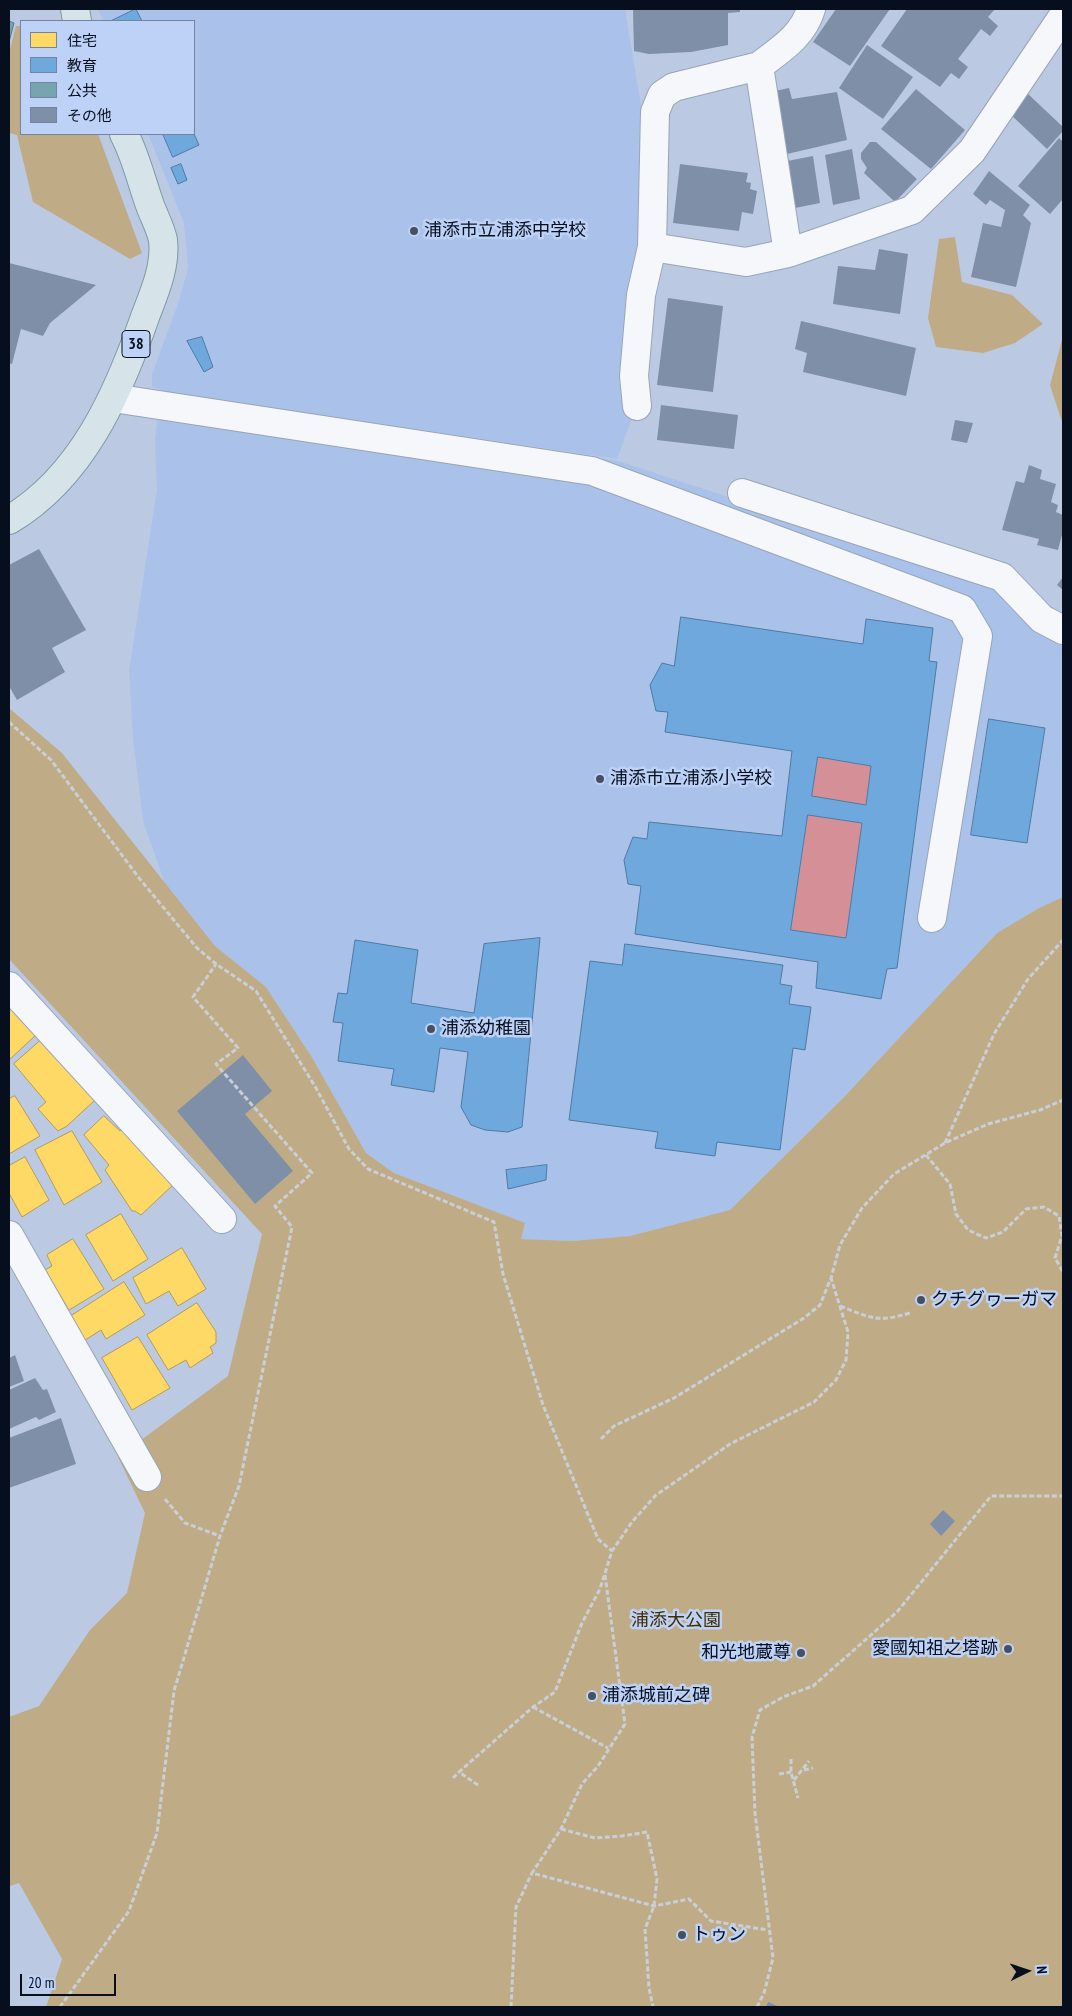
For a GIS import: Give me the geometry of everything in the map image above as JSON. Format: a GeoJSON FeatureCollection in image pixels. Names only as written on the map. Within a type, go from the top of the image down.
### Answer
{"type":"FeatureCollection","features":[{"type":"Feature","properties":{"kind":"main road","name":"38"},"geometry":{"type":"LineString","coordinates":[[9,520],[20,514],[61,479],[91,436],[113,398],[129,364],[161,274],[163,240],[124,135]]}},
{"type":"Feature","properties":{"kind":"street"},"geometry":{"type":"LineString","coordinates":[[637,406],[634,376],[640,295],[652,247],[655,112],[662,95],[674,87],[759,66],[792,41],[803,28],[811,9]]}},
{"type":"Feature","properties":{"kind":"street"},"geometry":{"type":"LineString","coordinates":[[652,247],[746,262],[788,254],[912,210],[972,151],[1063,16]]}},
{"type":"Feature","properties":{"kind":"street"},"geometry":{"type":"LineString","coordinates":[[759,66],[788,254]]}},
{"type":"Feature","properties":{"kind":"street"},"geometry":{"type":"LineString","coordinates":[[113,398],[592,472],[962,609],[978,636],[932,918]]}},
{"type":"Feature","properties":{"kind":"street"},"geometry":{"type":"LineString","coordinates":[[742,493],[1002,577],[1042,620],[1063,630]]}},
{"type":"Feature","properties":{"kind":"street"},"geometry":{"type":"LineString","coordinates":[[9,986],[222,1219]]}},
{"type":"Feature","properties":{"kind":"street"},"geometry":{"type":"LineString","coordinates":[[9,1235],[147,1478]]}},
{"type":"Feature","properties":{"kind":"path"},"geometry":{"type":"LineString","coordinates":[[9,722],[51,760],[139,878],[197,948],[216,964],[256,991],[316,1088],[349,1149],[368,1169],[494,1222],[502,1274],[543,1405],[598,1540],[612,1551]]}},
{"type":"Feature","properties":{"kind":"path"},"geometry":{"type":"LineString","coordinates":[[945,1143],[994,1034],[1028,979],[1063,940]]}},
{"type":"Feature","properties":{"kind":"path"},"geometry":{"type":"LineString","coordinates":[[60,2007],[129,1912],[156,1833],[174,1692],[220,1536],[239,1486],[292,1228],[275,1206],[312,1173],[216,1064],[238,1048],[193,997],[216,964]]}},
{"type":"Feature","properties":{"kind":"path"},"geometry":{"type":"LineString","coordinates":[[601,1439],[614,1426],[674,1398],[804,1318],[820,1305],[831,1278],[840,1245],[862,1208],[894,1174],[945,1143],[988,1124],[1040,1110],[1063,1100]]}},
{"type":"Feature","properties":{"kind":"path"},"geometry":{"type":"LineString","coordinates":[[926,1155],[950,1184],[956,1214],[968,1230],[986,1238],[1003,1232],[1026,1209],[1044,1206],[1059,1216],[1062,1236],[1055,1258],[1063,1272]]}},
{"type":"Feature","properties":{"kind":"path"},"geometry":{"type":"LineString","coordinates":[[453,1778],[533,1707],[555,1692],[582,1623],[600,1589],[612,1551],[632,1522],[656,1495],[730,1444],[814,1402],[836,1380],[846,1360],[848,1332],[831,1278]]}},
{"type":"Feature","properties":{"kind":"path"},"geometry":{"type":"LineString","coordinates":[[840,1306],[872,1318],[890,1319],[910,1313]]}},
{"type":"Feature","properties":{"kind":"path"},"geometry":{"type":"LineString","coordinates":[[147,1478],[185,1523],[220,1536]]}},
{"type":"Feature","properties":{"kind":"path"},"geometry":{"type":"LineString","coordinates":[[757,2007],[764,1993],[773,1958],[755,1814],[752,1737],[760,1710],[783,1697],[813,1686],[897,1612],[990,1496],[1063,1496]]}},
{"type":"Feature","properties":{"kind":"path"},"geometry":{"type":"LineString","coordinates":[[511,2007],[516,1907],[532,1873],[560,1829],[582,1784],[598,1766],[624,1724],[605,1574]]}},
{"type":"Feature","properties":{"kind":"path"},"geometry":{"type":"LineString","coordinates":[[533,1707],[608,1748]]}},
{"type":"Feature","properties":{"kind":"path"},"geometry":{"type":"LineString","coordinates":[[791,1759],[791,1772],[798,1798]]}},
{"type":"Feature","properties":{"kind":"path"},"geometry":{"type":"LineString","coordinates":[[793,1780],[809,1761]]}},
{"type":"Feature","properties":{"kind":"path"},"geometry":{"type":"LineString","coordinates":[[803,1770],[813,1768]]}},
{"type":"Feature","properties":{"kind":"path"},"geometry":{"type":"LineString","coordinates":[[459,1772],[478,1785]]}},
{"type":"Feature","properties":{"kind":"path"},"geometry":{"type":"LineString","coordinates":[[779,1774],[791,1772]]}},
{"type":"Feature","properties":{"kind":"path"},"geometry":{"type":"LineString","coordinates":[[560,1829],[595,1838],[647,1832],[657,1879],[654,1906],[645,1929],[649,1988],[653,2007]]}},
{"type":"Feature","properties":{"kind":"path"},"geometry":{"type":"LineString","coordinates":[[532,1873],[654,1906],[689,1899],[711,1921],[768,1930]]}},
{"type":"Feature","properties":{"kind":"shaded area","name":"浦添市立浦添中学校"},"geometry":{"type":"Polygon","coordinates":[[[98,9],[625,9],[643,117],[643,242],[624,382],[631,421],[617,459],[166,392],[152,386],[152,374],[179,301],[188,268],[184,223],[148,135],[195,135],[195,20],[103,20],[98,9]]]}},
{"type":"Feature","properties":{"kind":"shaded area","name":"浦添市立浦添小学校"},"geometry":{"type":"Polygon","coordinates":[[[160,398],[618,461],[993,583],[1063,644],[1063,897],[1039,908],[997,933],[845,1096],[730,1210],[630,1236],[572,1241],[521,1239],[524,1223],[394,1173],[366,1153],[313,1059],[266,987],[215,946],[165,884],[143,821],[133,738],[129,671],[157,489],[155,440],[160,398]]]}},
{"type":"Feature","properties":{"kind":"shaded area"},"geometry":{"type":"Polygon","coordinates":[[[818,757],[871,766],[866,805],[812,796],[818,757]]]}},
{"type":"Feature","properties":{"kind":"shaded area"},"geometry":{"type":"Polygon","coordinates":[[[808,815],[862,823],[846,938],[791,930],[808,815]]]}},
{"type":"Feature","properties":{"kind":"green space"},"geometry":{"type":"Polygon","coordinates":[[[16,26],[20,26],[20,135],[98,135],[142,253],[130,259],[33,202],[17,135],[9,133],[9,53],[16,26]]]}},
{"type":"Feature","properties":{"kind":"green space"},"geometry":{"type":"Polygon","coordinates":[[[955,237],[962,282],[1012,295],[1043,324],[1015,343],[983,353],[936,347],[928,318],[939,239],[955,237]]]}},
{"type":"Feature","properties":{"kind":"green space"},"geometry":{"type":"Polygon","coordinates":[[[1063,336],[1063,425],[1050,385],[1063,336]]]}},
{"type":"Feature","properties":{"kind":"green space","name":"浦添大公園"},"geometry":{"type":"Polygon","coordinates":[[[9,708],[62,753],[215,946],[266,987],[313,1059],[366,1153],[394,1173],[525,1223],[521,1239],[572,1241],[630,1236],[730,1210],[845,1096],[997,933],[1039,908],[1063,897],[1063,2007],[46,2007],[62,1959],[19,1883],[9,1885],[9,1717],[39,1706],[90,1630],[127,1593],[145,1513],[118,1457],[228,1376],[262,1234],[9,959],[9,708]]]}},
{"type":"Feature","properties":{"kind":"building: 住宅"},"geometry":{"type":"Polygon","coordinates":[[[9,1005],[36,1035],[9,1060],[9,1005]]]}},
{"type":"Feature","properties":{"kind":"building: 住宅"},"geometry":{"type":"Polygon","coordinates":[[[41,1040],[95,1100],[67,1126],[58,1131],[38,1109],[46,1102],[14,1064],[41,1040]]]}},
{"type":"Feature","properties":{"kind":"building: 住宅"},"geometry":{"type":"Polygon","coordinates":[[[15,1096],[40,1136],[9,1154],[9,1099],[15,1096]]]}},
{"type":"Feature","properties":{"kind":"building: 住宅"},"geometry":{"type":"Polygon","coordinates":[[[104,1116],[120,1131],[124,1127],[175,1183],[141,1215],[132,1211],[105,1170],[109,1165],[84,1135],[104,1116]]]}},
{"type":"Feature","properties":{"kind":"building: 住宅"},"geometry":{"type":"Polygon","coordinates":[[[72,1131],[102,1182],[64,1205],[35,1150],[72,1131]]]}},
{"type":"Feature","properties":{"kind":"building: 住宅"},"geometry":{"type":"Polygon","coordinates":[[[25,1157],[49,1200],[22,1217],[9,1193],[9,1166],[25,1157]]]}},
{"type":"Feature","properties":{"kind":"building: 住宅"},"geometry":{"type":"Polygon","coordinates":[[[121,1214],[148,1259],[113,1281],[86,1235],[121,1214]]]}},
{"type":"Feature","properties":{"kind":"building: 住宅"},"geometry":{"type":"Polygon","coordinates":[[[73,1239],[104,1289],[69,1310],[45,1270],[52,1266],[47,1255],[73,1239]]]}},
{"type":"Feature","properties":{"kind":"building: 住宅"},"geometry":{"type":"Polygon","coordinates":[[[182,1248],[206,1289],[178,1306],[169,1291],[146,1304],[133,1278],[182,1248]]]}},
{"type":"Feature","properties":{"kind":"building: 住宅"},"geometry":{"type":"Polygon","coordinates":[[[124,1282],[145,1315],[106,1339],[101,1330],[82,1342],[68,1318],[124,1282]]]}},
{"type":"Feature","properties":{"kind":"building: 住宅"},"geometry":{"type":"Polygon","coordinates":[[[197,1303],[216,1332],[216,1343],[210,1347],[213,1353],[190,1368],[186,1360],[168,1370],[147,1335],[197,1303]]]}},
{"type":"Feature","properties":{"kind":"building: 住宅"},"geometry":{"type":"Polygon","coordinates":[[[138,1337],[170,1388],[132,1410],[102,1358],[138,1337]]]}},
{"type":"Feature","properties":{"kind":"building: 教育"},"geometry":{"type":"Polygon","coordinates":[[[136,9],[142,20],[113,20],[136,9]]]}},
{"type":"Feature","properties":{"kind":"building: 教育"},"geometry":{"type":"Polygon","coordinates":[[[163,135],[194,135],[199,145],[173,157],[163,135]]]}},
{"type":"Feature","properties":{"kind":"building: 教育"},"geometry":{"type":"Polygon","coordinates":[[[181,164],[187,180],[178,184],[171,168],[181,164]]]}},
{"type":"Feature","properties":{"kind":"building: 教育"},"geometry":{"type":"Polygon","coordinates":[[[202,337],[213,367],[204,372],[187,341],[202,337]]]}},
{"type":"Feature","properties":{"kind":"building: 教育"},"geometry":{"type":"Polygon","coordinates":[[[681,617],[863,644],[866,619],[933,628],[929,661],[937,662],[897,968],[887,969],[881,999],[816,988],[818,962],[635,934],[641,886],[628,884],[624,860],[633,837],[647,839],[649,822],[782,836],[792,751],[665,732],[668,712],[656,711],[650,685],[662,663],[674,666],[681,617]],[[818,757],[812,796],[866,805],[871,766],[818,757]],[[808,815],[791,930],[846,938],[862,823],[808,815]]]}},
{"type":"Feature","properties":{"kind":"building: 教育"},"geometry":{"type":"Polygon","coordinates":[[[989,719],[1045,728],[1027,843],[971,835],[989,719]]]}},
{"type":"Feature","properties":{"kind":"building: 教育"},"geometry":{"type":"Polygon","coordinates":[[[540,938],[522,1127],[508,1132],[485,1130],[471,1125],[461,1107],[468,1052],[440,1048],[434,1092],[391,1085],[394,1069],[338,1061],[343,1023],[333,1022],[338,993],[347,994],[355,940],[418,950],[411,1003],[474,1013],[484,944],[540,938]]]}},
{"type":"Feature","properties":{"kind":"building: 教育"},"geometry":{"type":"Polygon","coordinates":[[[625,944],[783,965],[780,984],[792,986],[789,1004],[811,1007],[805,1050],[793,1048],[780,1150],[717,1142],[715,1156],[655,1148],[658,1132],[569,1120],[590,961],[622,965],[625,944]]]}},
{"type":"Feature","properties":{"kind":"building: 教育"},"geometry":{"type":"Polygon","coordinates":[[[547,1165],[546,1180],[508,1189],[506,1170],[547,1165]]]}},
{"type":"Feature","properties":{"kind":"building: 公共"},"geometry":{"type":"Polygon","coordinates":[[[9,21],[14,23],[9,42],[9,21]]]}},
{"type":"Feature","properties":{"kind":"building: その他"},"geometry":{"type":"Polygon","coordinates":[[[633,9],[740,9],[740,12],[728,13],[728,45],[691,52],[649,54],[634,51],[633,9]]]}},
{"type":"Feature","properties":{"kind":"building: その他"},"geometry":{"type":"Polygon","coordinates":[[[836,9],[890,9],[850,66],[813,42],[836,9]]]}},
{"type":"Feature","properties":{"kind":"building: その他"},"geometry":{"type":"Polygon","coordinates":[[[907,9],[995,9],[988,17],[998,26],[990,36],[981,29],[958,59],[968,67],[959,79],[951,73],[940,87],[881,46],[907,9]]]}},
{"type":"Feature","properties":{"kind":"building: その他"},"geometry":{"type":"Polygon","coordinates":[[[867,45],[913,77],[883,119],[839,88],[867,45]]]}},
{"type":"Feature","properties":{"kind":"building: その他"},"geometry":{"type":"Polygon","coordinates":[[[789,88],[792,99],[837,92],[847,140],[787,154],[775,91],[789,88]]]}},
{"type":"Feature","properties":{"kind":"building: その他"},"geometry":{"type":"Polygon","coordinates":[[[916,89],[965,130],[931,169],[881,129],[916,89]]]}},
{"type":"Feature","properties":{"kind":"building: その他"},"geometry":{"type":"Polygon","coordinates":[[[1026,92],[1063,127],[1063,131],[1047,149],[1009,113],[1026,92]]]}},
{"type":"Feature","properties":{"kind":"building: その他"},"geometry":{"type":"Polygon","coordinates":[[[1059,138],[1063,142],[1063,199],[1050,214],[1018,186],[1059,138]]]}},
{"type":"Feature","properties":{"kind":"building: その他"},"geometry":{"type":"Polygon","coordinates":[[[870,142],[876,142],[917,179],[895,202],[864,173],[867,168],[861,159],[861,153],[870,142]]]}},
{"type":"Feature","properties":{"kind":"building: その他"},"geometry":{"type":"Polygon","coordinates":[[[852,149],[860,199],[833,205],[825,155],[852,149]]]}},
{"type":"Feature","properties":{"kind":"building: その他"},"geometry":{"type":"Polygon","coordinates":[[[813,156],[820,203],[790,209],[782,162],[813,156]]]}},
{"type":"Feature","properties":{"kind":"building: その他"},"geometry":{"type":"Polygon","coordinates":[[[680,164],[748,173],[746,182],[751,183],[750,189],[757,191],[753,214],[742,212],[739,231],[673,223],[680,164]]]}},
{"type":"Feature","properties":{"kind":"building: その他"},"geometry":{"type":"Polygon","coordinates":[[[989,171],[1030,205],[1023,215],[1031,223],[1016,287],[971,277],[983,223],[1001,227],[1005,210],[990,200],[986,205],[973,194],[989,171]]]}},
{"type":"Feature","properties":{"kind":"building: その他"},"geometry":{"type":"Polygon","coordinates":[[[879,249],[908,254],[900,314],[833,304],[838,266],[875,270],[879,249]]]}},
{"type":"Feature","properties":{"kind":"building: その他"},"geometry":{"type":"Polygon","coordinates":[[[9,263],[96,285],[50,323],[43,336],[21,329],[12,364],[9,363],[9,263]]]}},
{"type":"Feature","properties":{"kind":"building: その他"},"geometry":{"type":"Polygon","coordinates":[[[668,298],[723,306],[713,392],[657,385],[668,298]]]}},
{"type":"Feature","properties":{"kind":"building: その他"},"geometry":{"type":"Polygon","coordinates":[[[801,321],[916,348],[906,396],[803,372],[807,353],[795,349],[801,321]]]}},
{"type":"Feature","properties":{"kind":"building: その他"},"geometry":{"type":"Polygon","coordinates":[[[661,405],[738,415],[734,449],[657,440],[661,405]]]}},
{"type":"Feature","properties":{"kind":"building: その他"},"geometry":{"type":"Polygon","coordinates":[[[955,420],[973,423],[967,443],[951,440],[955,420]]]}},
{"type":"Feature","properties":{"kind":"building: その他"},"geometry":{"type":"Polygon","coordinates":[[[1029,465],[1042,470],[1040,479],[1056,484],[1051,502],[1058,505],[1056,512],[1063,515],[1063,531],[1058,550],[1037,545],[1039,539],[1002,530],[1016,481],[1024,483],[1029,465]]]}},
{"type":"Feature","properties":{"kind":"building: その他"},"geometry":{"type":"Polygon","coordinates":[[[39,549],[86,630],[52,648],[65,672],[17,700],[9,686],[9,565],[39,549]]]}},
{"type":"Feature","properties":{"kind":"building: その他"},"geometry":{"type":"Polygon","coordinates":[[[1063,577],[1063,590],[1057,585],[1063,577]]]}},
{"type":"Feature","properties":{"kind":"building: その他"},"geometry":{"type":"Polygon","coordinates":[[[243,1055],[272,1091],[245,1114],[293,1171],[255,1204],[177,1111],[243,1055]]]}},
{"type":"Feature","properties":{"kind":"building: その他"},"geometry":{"type":"Polygon","coordinates":[[[15,1355],[24,1381],[9,1387],[9,1358],[15,1355]]]}},
{"type":"Feature","properties":{"kind":"building: その他"},"geometry":{"type":"Polygon","coordinates":[[[35,1378],[43,1390],[47,1389],[56,1412],[39,1420],[36,1417],[9,1429],[9,1390],[35,1378]]]}},
{"type":"Feature","properties":{"kind":"building: その他"},"geometry":{"type":"Polygon","coordinates":[[[61,1418],[76,1464],[9,1488],[9,1438],[61,1418]]]}},
{"type":"Feature","properties":{"kind":"building: その他"},"geometry":{"type":"Polygon","coordinates":[[[943,1510],[955,1521],[941,1536],[930,1524],[943,1510]]]}},
{"type":"Feature","properties":{"kind":"building: その他"},"geometry":{"type":"Polygon","coordinates":[[[768,2002],[780,2007],[766,2007],[768,2002]]]}},
{"type":"Feature","properties":{"kind":"place","name":"浦添市立浦添中学校"},"geometry":{"type":"Point","coordinates":[414,231]}},
{"type":"Feature","properties":{"kind":"place","name":"浦添市立浦添小学校"},"geometry":{"type":"Point","coordinates":[600,779]}},
{"type":"Feature","properties":{"kind":"place","name":"浦添幼稚園"},"geometry":{"type":"Point","coordinates":[431,1029]}},
{"type":"Feature","properties":{"kind":"place","name":"クチグヮーガマ"},"geometry":{"type":"Point","coordinates":[921,1300]}},
{"type":"Feature","properties":{"kind":"place","name":"愛國知祖之塔跡"},"geometry":{"type":"Point","coordinates":[1008,1649]}},
{"type":"Feature","properties":{"kind":"place","name":"和光地蔵尊"},"geometry":{"type":"Point","coordinates":[801,1653]}},
{"type":"Feature","properties":{"kind":"place","name":"浦添城前之碑"},"geometry":{"type":"Point","coordinates":[592,1696]}},
{"type":"Feature","properties":{"kind":"place","name":"トゥン"},"geometry":{"type":"Point","coordinates":[682,1935]}}]}
